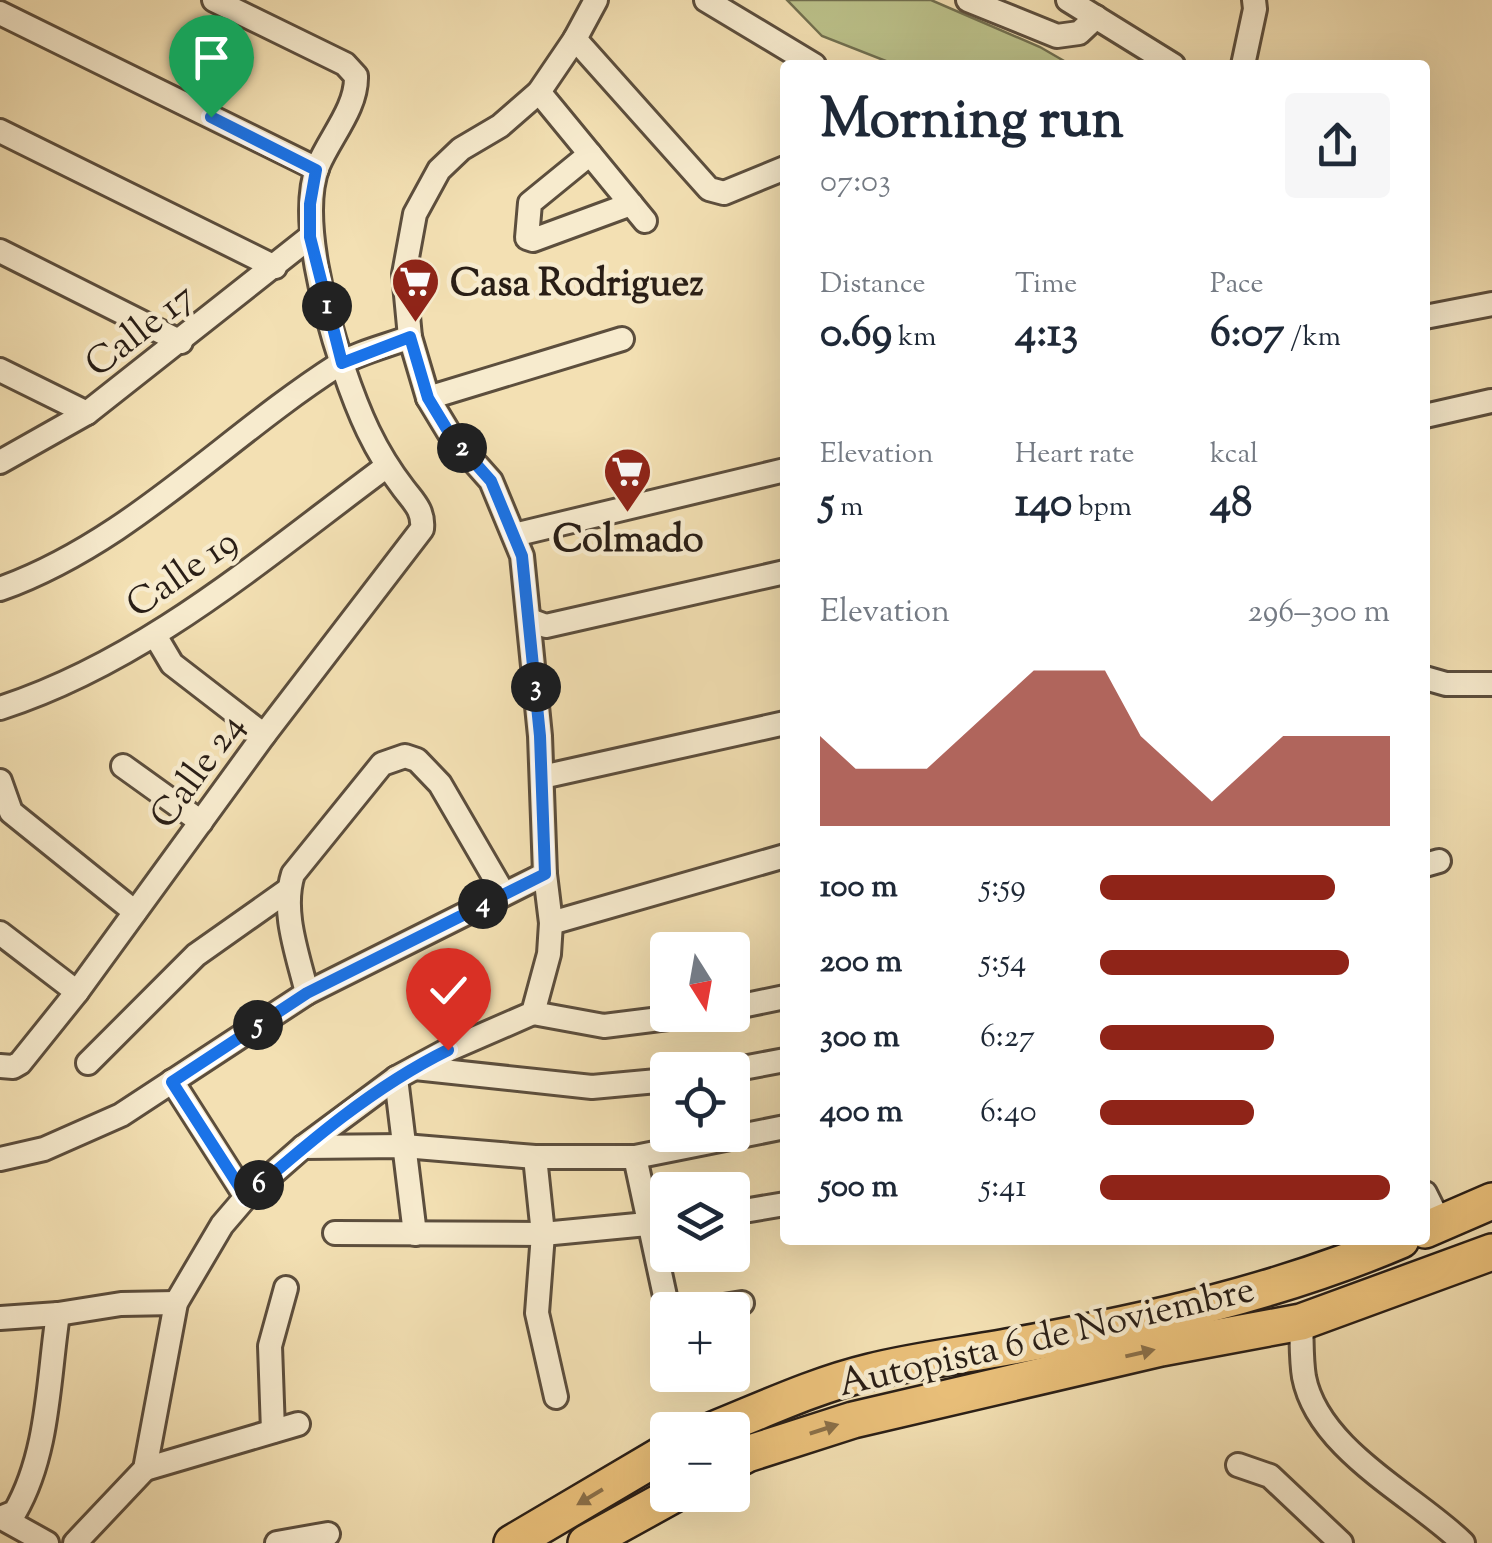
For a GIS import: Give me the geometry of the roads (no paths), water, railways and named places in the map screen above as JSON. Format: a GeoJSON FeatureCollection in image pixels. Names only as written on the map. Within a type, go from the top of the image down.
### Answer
{"type":"FeatureCollection","features":[{"type":"Feature","properties":{"kind":"highway"},"geometry":{"type":"LineString","coordinates":[[1430,1215],[1490,1202]]}},
{"type":"Feature","properties":{"kind":"highway","name":"Autopista 6 de Noviembre"},"geometry":{"type":"LineString","coordinates":[[750,1416],[861,1374],[1203,1307],[1354,1260],[1389,1245]]}},
{"type":"Feature","properties":{"kind":"highway","name":"Autopista 6 de Noviembre"},"geometry":{"type":"LineString","coordinates":[[750,1453],[853,1420],[1161,1348],[1301,1322],[1492,1252]]}},
{"type":"Feature","properties":{"kind":"highway"},"geometry":{"type":"LineString","coordinates":[[512,1543],[650,1461]]}},
{"type":"Feature","properties":{"kind":"highway"},"geometry":{"type":"LineString","coordinates":[[586,1543],[650,1508]]}},
{"type":"Feature","properties":{"kind":"street"},"geometry":{"type":"LineString","coordinates":[[214,0],[345,64],[356,76],[356,93],[316,170],[310,237],[342,363],[370,440],[386,466]]}},
{"type":"Feature","properties":{"kind":"street"},"geometry":{"type":"LineString","coordinates":[[533,1013],[549,954],[551,923],[522,556],[491,481],[451,436],[428,398],[410,337],[404,274],[415,214],[439,170],[539,92],[575,40],[596,0]]}},
{"type":"Feature","properties":{"kind":"street"},"geometry":{"type":"LineString","coordinates":[[706,0],[806,60]]}},
{"type":"Feature","properties":{"kind":"street"},"geometry":{"type":"LineString","coordinates":[[968,0],[1057,36],[1080,33],[1096,10]]}},
{"type":"Feature","properties":{"kind":"street"},"geometry":{"type":"LineString","coordinates":[[1068,0],[1096,10],[1166,60]]}},
{"type":"Feature","properties":{"kind":"street"},"geometry":{"type":"LineString","coordinates":[[1244,60],[1256,9],[1254,0]]}},
{"type":"Feature","properties":{"kind":"street"},"geometry":{"type":"LineString","coordinates":[[0,13],[316,170]]}},
{"type":"Feature","properties":{"kind":"street"},"geometry":{"type":"LineString","coordinates":[[575,40],[710,189],[724,192],[780,170]]}},
{"type":"Feature","properties":{"kind":"street"},"geometry":{"type":"LineString","coordinates":[[539,92],[638,212],[533,240],[527,238],[530,203],[590,154]]}},
{"type":"Feature","properties":{"kind":"street"},"geometry":{"type":"LineString","coordinates":[[0,132],[274,267]]}},
{"type":"Feature","properties":{"kind":"street","name":"Calle 17"},"geometry":{"type":"LineString","coordinates":[[0,462],[87,413],[310,237]]}},
{"type":"Feature","properties":{"kind":"street"},"geometry":{"type":"LineString","coordinates":[[0,251],[181,342]]}},
{"type":"Feature","properties":{"kind":"street"},"geometry":{"type":"LineString","coordinates":[[1430,316],[1492,304]]}},
{"type":"Feature","properties":{"kind":"street"},"geometry":{"type":"LineString","coordinates":[[0,590],[36,576],[144,510],[342,363],[410,337]]}},
{"type":"Feature","properties":{"kind":"street"},"geometry":{"type":"LineString","coordinates":[[428,398],[622,339]]}},
{"type":"Feature","properties":{"kind":"street"},"geometry":{"type":"LineString","coordinates":[[0,370],[87,413]]}},
{"type":"Feature","properties":{"kind":"street"},"geometry":{"type":"LineString","coordinates":[[1430,415],[1491,401]]}},
{"type":"Feature","properties":{"kind":"street","name":"Calle 24"},"geometry":{"type":"LineString","coordinates":[[10,1065],[77,992],[264,736],[414,541],[423,517],[386,466]]}},
{"type":"Feature","properties":{"kind":"street","name":"Calle 19"},"geometry":{"type":"LineString","coordinates":[[0,708],[81,675],[156,637],[386,466]]}},
{"type":"Feature","properties":{"kind":"street"},"geometry":{"type":"LineString","coordinates":[[514,536],[780,471]]}},
{"type":"Feature","properties":{"kind":"street"},"geometry":{"type":"LineString","coordinates":[[530,620],[546,626],[780,573]]}},
{"type":"Feature","properties":{"kind":"street"},"geometry":{"type":"LineString","coordinates":[[156,637],[172,664],[264,736]]}},
{"type":"Feature","properties":{"kind":"street"},"geometry":{"type":"LineString","coordinates":[[1430,679],[1446,684],[1492,684]]}},
{"type":"Feature","properties":{"kind":"street"},"geometry":{"type":"LineString","coordinates":[[542,777],[780,724]]}},
{"type":"Feature","properties":{"kind":"street"},"geometry":{"type":"LineString","coordinates":[[307,993],[290,924],[288,890],[294,874],[382,764],[405,756],[418,760],[440,784],[504,894]]}},
{"type":"Feature","properties":{"kind":"street"},"geometry":{"type":"LineString","coordinates":[[123,766],[201,822]]}},
{"type":"Feature","properties":{"kind":"street"},"geometry":{"type":"LineString","coordinates":[[0,781],[11,812],[136,912]]}},
{"type":"Feature","properties":{"kind":"street"},"geometry":{"type":"LineString","coordinates":[[551,923],[780,857]]}},
{"type":"Feature","properties":{"kind":"street"},"geometry":{"type":"LineString","coordinates":[[0,1160],[44,1150],[121,1115],[307,993],[545,874]]}},
{"type":"Feature","properties":{"kind":"street"},"geometry":{"type":"LineString","coordinates":[[88,1063],[196,955],[288,890]]}},
{"type":"Feature","properties":{"kind":"street"},"geometry":{"type":"LineString","coordinates":[[0,933],[77,992]]}},
{"type":"Feature","properties":{"kind":"street"},"geometry":{"type":"LineString","coordinates":[[750,1004],[780,998]]}},
{"type":"Feature","properties":{"kind":"street"},"geometry":{"type":"LineString","coordinates":[[145,1469],[176,1303],[222,1225],[246,1197],[303,1147],[405,1073],[533,1013],[604,1026],[650,1020]]}},
{"type":"Feature","properties":{"kind":"street"},"geometry":{"type":"LineString","coordinates":[[750,1067],[780,1061]]}},
{"type":"Feature","properties":{"kind":"street"},"geometry":{"type":"LineString","coordinates":[[405,1073],[592,1087],[650,1082]]}},
{"type":"Feature","properties":{"kind":"street"},"geometry":{"type":"LineString","coordinates":[[405,1073],[404,1146],[415,1234]]}},
{"type":"Feature","properties":{"kind":"street"},"geometry":{"type":"LineString","coordinates":[[172,1082],[246,1197]]}},
{"type":"Feature","properties":{"kind":"street"},"geometry":{"type":"LineString","coordinates":[[303,1147],[404,1146],[535,1157],[635,1158],[780,1128]]}},
{"type":"Feature","properties":{"kind":"street"},"geometry":{"type":"LineString","coordinates":[[535,1157],[543,1234],[537,1313],[556,1397]]}},
{"type":"Feature","properties":{"kind":"street"},"geometry":{"type":"LineString","coordinates":[[635,1158],[650,1200]]}},
{"type":"Feature","properties":{"kind":"street"},"geometry":{"type":"LineString","coordinates":[[750,1210],[780,1205]]}},
{"type":"Feature","properties":{"kind":"street"},"geometry":{"type":"LineString","coordinates":[[335,1234],[543,1234],[650,1224]]}},
{"type":"Feature","properties":{"kind":"street"},"geometry":{"type":"LineString","coordinates":[[273,1432],[270,1346],[286,1288]]}},
{"type":"Feature","properties":{"kind":"street"},"geometry":{"type":"LineString","coordinates":[[0,1318],[122,1304],[176,1303]]}},
{"type":"Feature","properties":{"kind":"street"},"geometry":{"type":"LineString","coordinates":[[1,1518],[15,1512],[33,1474],[58,1314]]}},
{"type":"Feature","properties":{"kind":"street"},"geometry":{"type":"LineString","coordinates":[[1301,1322],[1304,1378],[1315,1407],[1328,1425],[1372,1472],[1463,1543]]}},
{"type":"Feature","properties":{"kind":"street"},"geometry":{"type":"LineString","coordinates":[[75,1543],[145,1469],[298,1424]]}},
{"type":"Feature","properties":{"kind":"street"},"geometry":{"type":"LineString","coordinates":[[1238,1466],[1270,1476],[1341,1543]]}},
{"type":"Feature","properties":{"kind":"street"},"geometry":{"type":"LineString","coordinates":[[1,1518],[47,1543]]}},
{"type":"Feature","properties":{"kind":"street"},"geometry":{"type":"LineString","coordinates":[[277,1543],[328,1534]]}},
{"type":"Feature","properties":{"kind":"place","name":"Casa Rodriguez"},"geometry":{"type":"Point","coordinates":[415,324]}},
{"type":"Feature","properties":{"kind":"place","name":"Colmado"},"geometry":{"type":"Point","coordinates":[628,514]}}]}
